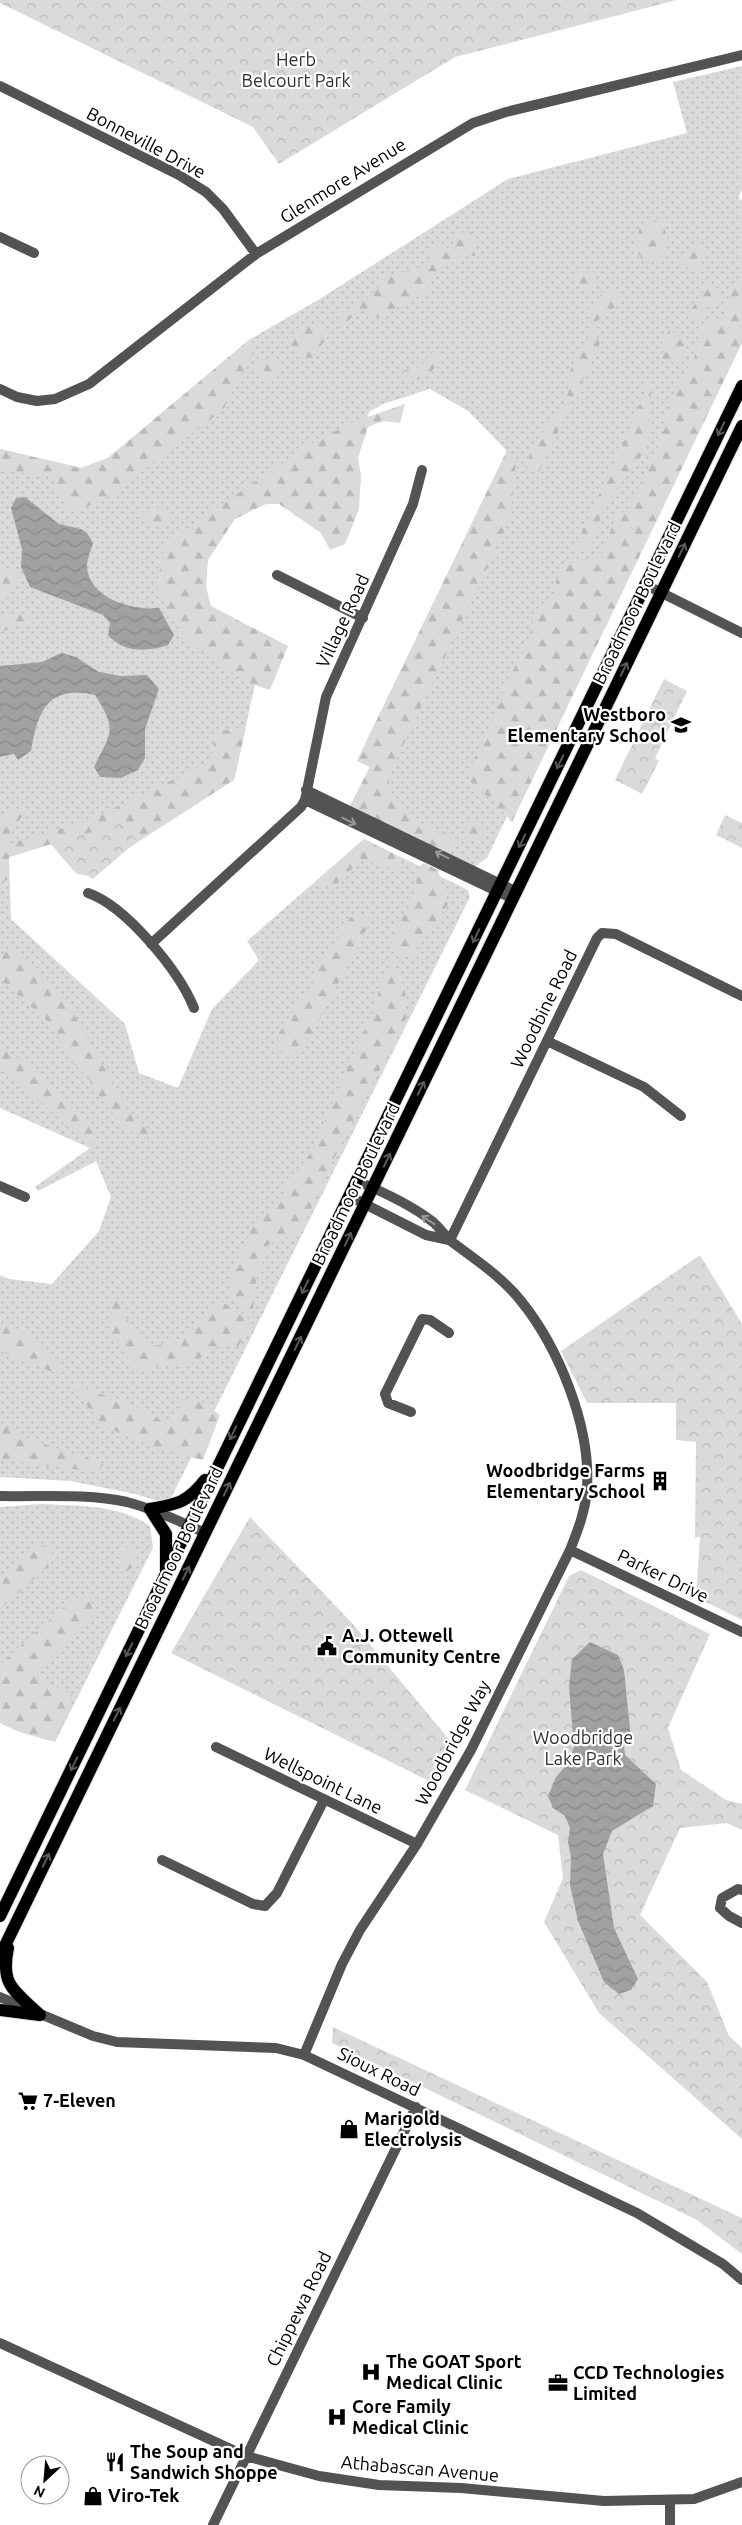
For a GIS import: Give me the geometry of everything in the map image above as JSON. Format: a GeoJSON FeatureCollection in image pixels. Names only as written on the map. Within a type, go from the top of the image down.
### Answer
{"type":"FeatureCollection","features":[{"type":"Feature","properties":{"kind":"main road","name":"Broadmoor Boulevard"},"geometry":{"type":"LineString","coordinates":[[0,1916],[499,888],[644,584],[742,386]]}},
{"type":"Feature","properties":{"kind":"main road","name":"Broadmoor Boulevard"},"geometry":{"type":"LineString","coordinates":[[0,1956],[742,426]]}},
{"type":"Feature","properties":{"kind":"main road"},"geometry":{"type":"LineString","coordinates":[[166,1575],[166,1534],[150,1509],[180,1504],[186,1500],[195,1493],[220,1460]]}},
{"type":"Feature","properties":{"kind":"main road"},"geometry":{"type":"LineString","coordinates":[[12,1930],[4,1965],[6,1980],[40,2015]]}},
{"type":"Feature","properties":{"kind":"main road"},"geometry":{"type":"LineString","coordinates":[[0,2010],[40,2015]]}},
{"type":"Feature","properties":{"kind":"street","name":"Glenmore Avenue"},"geometry":{"type":"LineString","coordinates":[[0,389],[17,397],[37,401],[55,400],[89,384],[256,254],[473,123],[506,112],[742,55]]}},
{"type":"Feature","properties":{"kind":"street","name":"Bonneville Drive"},"geometry":{"type":"LineString","coordinates":[[0,86],[180,175],[199,188],[223,209],[256,254]]}},
{"type":"Feature","properties":{"kind":"street"},"geometry":{"type":"LineString","coordinates":[[0,237],[34,253]]}},
{"type":"Feature","properties":{"kind":"street","name":"Village Road"},"geometry":{"type":"LineString","coordinates":[[151,944],[301,807],[306,795],[326,697],[363,618],[412,504],[422,470]]}},
{"type":"Feature","properties":{"kind":"street"},"geometry":{"type":"LineString","coordinates":[[277,575],[363,618]]}},
{"type":"Feature","properties":{"kind":"street"},"geometry":{"type":"LineString","coordinates":[[644,584],[661,594],[742,632]]}},
{"type":"Feature","properties":{"kind":"street"},"geometry":{"type":"LineString","coordinates":[[306,795],[515,896]]}},
{"type":"Feature","properties":{"kind":"street"},"geometry":{"type":"LineString","coordinates":[[88,892],[113,905],[151,944],[181,981],[194,1008]]}},
{"type":"Feature","properties":{"kind":"street","name":"Woodbine Road"},"geometry":{"type":"LineString","coordinates":[[450,1240],[597,938],[602,933],[616,934],[742,996]]}},
{"type":"Feature","properties":{"kind":"street"},"geometry":{"type":"LineString","coordinates":[[547,1041],[644,1087],[682,1116]]}},
{"type":"Feature","properties":{"kind":"street","name":"Woodbridge Way"},"geometry":{"type":"LineString","coordinates":[[304,2055],[342,1964],[360,1930],[417,1844],[471,1750],[570,1550],[584,1508],[587,1488],[587,1462],[584,1440],[568,1385],[544,1335],[521,1300],[482,1262],[450,1240],[434,1222],[374,1188],[356,1181]]}},
{"type":"Feature","properties":{"kind":"street"},"geometry":{"type":"LineString","coordinates":[[0,1186],[25,1197]]}},
{"type":"Feature","properties":{"kind":"street","name":"Woodbridge Way"},"geometry":{"type":"LineString","coordinates":[[349,1196],[426,1235],[450,1240]]}},
{"type":"Feature","properties":{"kind":"street"},"geometry":{"type":"LineString","coordinates":[[411,1412],[388,1403],[385,1394],[422,1319],[430,1320],[449,1333]]}},
{"type":"Feature","properties":{"kind":"street"},"geometry":{"type":"LineString","coordinates":[[0,1496],[83,1497],[125,1502],[150,1509],[205,1533]]}},
{"type":"Feature","properties":{"kind":"street","name":"Parker Drive"},"geometry":{"type":"LineString","coordinates":[[570,1550],[742,1632]]}},
{"type":"Feature","properties":{"kind":"street","name":"Wellspoint Lane"},"geometry":{"type":"LineString","coordinates":[[216,1747],[417,1844]]}},
{"type":"Feature","properties":{"kind":"street"},"geometry":{"type":"LineString","coordinates":[[162,1860],[253,1904],[265,1906],[278,1893],[324,1800]]}},
{"type":"Feature","properties":{"kind":"street"},"geometry":{"type":"LineString","coordinates":[[742,1890],[738,1889],[722,1898],[720,1908],[729,1916],[742,1923]]}},
{"type":"Feature","properties":{"kind":"street","name":"Sioux Road"},"geometry":{"type":"LineString","coordinates":[[0,1997],[93,2036],[117,2042],[276,2048],[304,2055],[637,2213],[723,2264],[742,2280]]}},
{"type":"Feature","properties":{"kind":"street","name":"Chippewa Road"},"geometry":{"type":"LineString","coordinates":[[213,2525],[416,2107]]}},
{"type":"Feature","properties":{"kind":"street","name":"Athabascan Avenue"},"geometry":{"type":"LineString","coordinates":[[0,2343],[246,2456],[319,2476],[379,2485],[461,2488],[604,2501],[694,2499],[742,2482]]}},
{"type":"Feature","properties":{"kind":"street"},"geometry":{"type":"LineString","coordinates":[[670,2500],[670,2525]]}},
{"type":"Feature","properties":{"kind":"green space","name":"Herb Belcourt Park"},"geometry":{"type":"Polygon","coordinates":[[[0,0],[677,0],[455,57],[279,164],[253,127],[0,3],[0,0]]]}},
{"type":"Feature","properties":{"kind":"green space"},"geometry":{"type":"Polygon","coordinates":[[[742,66],[742,190],[738,198],[742,200],[742,325],[487,858],[474,867],[349,808],[370,767],[357,761],[507,451],[468,411],[430,389],[383,404],[370,411],[322,507],[262,481],[191,557],[205,608],[265,638],[234,780],[121,823],[9,857],[11,919],[125,1024],[139,1073],[178,1088],[212,1009],[259,960],[247,941],[364,839],[468,890],[470,897],[168,1504],[135,1494],[70,1481],[0,1477],[0,1275],[9,1279],[52,1284],[99,1231],[111,1197],[96,1161],[38,1191],[35,1187],[90,1148],[0,1108],[0,449],[81,468],[108,458],[249,340],[318,300],[508,179],[687,133],[673,82],[742,66]]]}},
{"type":"Feature","properties":{"kind":"green space"},"geometry":{"type":"Polygon","coordinates":[[[663,218],[668,245],[658,261],[643,262],[635,247],[640,226],[663,218]]]}},
{"type":"Feature","properties":{"kind":"green space"},"geometry":{"type":"Polygon","coordinates":[[[467,230],[474,235],[478,242],[475,256],[464,255],[431,277],[427,292],[378,317],[363,308],[343,325],[337,326],[339,313],[364,301],[377,290],[379,280],[415,268],[426,270],[432,250],[439,245],[448,248],[453,245],[453,238],[467,230]]]}},
{"type":"Feature","properties":{"kind":"green space"},"geometry":{"type":"Polygon","coordinates":[[[698,241],[705,255],[697,272],[680,264],[684,250],[691,248],[698,241]]]}},
{"type":"Feature","properties":{"kind":"green space"},"geometry":{"type":"Polygon","coordinates":[[[582,269],[590,269],[596,275],[596,283],[590,289],[582,289],[576,283],[576,275],[582,269]]]}},
{"type":"Feature","properties":{"kind":"green space"},"geometry":{"type":"Polygon","coordinates":[[[709,283],[717,291],[720,302],[707,307],[704,317],[696,321],[692,319],[689,313],[700,298],[704,286],[709,283]]]}},
{"type":"Feature","properties":{"kind":"green space"},"geometry":{"type":"Polygon","coordinates":[[[732,283],[742,283],[742,343],[512,822],[494,802],[473,785],[469,778],[473,761],[490,728],[508,678],[527,647],[534,617],[541,604],[549,605],[555,596],[556,581],[568,563],[590,561],[602,554],[616,516],[628,509],[660,443],[671,401],[685,371],[694,359],[701,330],[708,321],[718,323],[727,309],[732,283]]]}},
{"type":"Feature","properties":{"kind":"green space"},"geometry":{"type":"Polygon","coordinates":[[[613,288],[621,302],[593,324],[587,315],[587,306],[597,302],[602,292],[613,288]]]}},
{"type":"Feature","properties":{"kind":"green space"},"geometry":{"type":"Polygon","coordinates":[[[318,322],[328,336],[312,358],[302,356],[293,350],[288,337],[318,322]]]}},
{"type":"Feature","properties":{"kind":"green space"},"geometry":{"type":"Polygon","coordinates":[[[592,331],[600,343],[538,474],[527,470],[532,447],[564,404],[569,386],[567,376],[592,331]]]}},
{"type":"Feature","properties":{"kind":"green space"},"geometry":{"type":"Polygon","coordinates":[[[669,331],[686,337],[683,356],[676,363],[663,360],[662,341],[669,331]]]}},
{"type":"Feature","properties":{"kind":"green space"},"geometry":{"type":"Polygon","coordinates":[[[249,340],[256,346],[223,410],[101,502],[69,512],[50,475],[0,471],[0,449],[81,468],[108,458],[249,340]]]}},
{"type":"Feature","properties":{"kind":"green space"},"geometry":{"type":"Polygon","coordinates":[[[433,352],[444,354],[432,371],[423,377],[403,382],[403,370],[415,370],[433,352]]]}},
{"type":"Feature","properties":{"kind":"green space"},"geometry":{"type":"Polygon","coordinates":[[[274,356],[282,360],[277,373],[265,381],[259,377],[255,369],[262,361],[274,356]]]}},
{"type":"Feature","properties":{"kind":"green space"},"geometry":{"type":"Polygon","coordinates":[[[652,381],[647,448],[606,503],[590,550],[575,551],[582,531],[647,387],[652,381]]]}},
{"type":"Feature","properties":{"kind":"green space"},"geometry":{"type":"Polygon","coordinates":[[[405,404],[400,423],[383,421],[368,427],[358,458],[361,476],[359,509],[345,544],[330,550],[321,533],[279,504],[266,504],[235,519],[208,560],[206,587],[211,606],[288,646],[270,690],[246,682],[186,640],[157,587],[164,544],[309,445],[353,422],[405,404]]]}},
{"type":"Feature","properties":{"kind":"green space"},"geometry":{"type":"Polygon","coordinates":[[[507,450],[516,458],[510,519],[390,773],[388,796],[416,824],[437,829],[455,838],[449,856],[349,808],[370,767],[357,761],[507,450]]]}},
{"type":"Feature","properties":{"kind":"green space"},"geometry":{"type":"Polygon","coordinates":[[[159,507],[176,516],[167,523],[158,526],[140,518],[132,510],[149,512],[159,507]]]}},
{"type":"Feature","properties":{"kind":"green space"},"geometry":{"type":"Polygon","coordinates":[[[7,568],[18,573],[18,584],[7,598],[0,595],[0,571],[7,568]]]}},
{"type":"Feature","properties":{"kind":"green space"},"geometry":{"type":"Polygon","coordinates":[[[19,615],[34,619],[33,623],[20,624],[17,627],[0,632],[0,619],[6,616],[19,615]]]}},
{"type":"Feature","properties":{"kind":"green space"},"geometry":{"type":"Polygon","coordinates":[[[664,679],[687,691],[655,758],[659,761],[642,794],[615,780],[664,679]]]}},
{"type":"Feature","properties":{"kind":"green space"},"geometry":{"type":"Polygon","coordinates":[[[246,728],[234,780],[127,849],[74,871],[51,844],[9,857],[9,879],[0,883],[0,818],[13,808],[25,812],[13,829],[6,845],[92,819],[211,761],[216,731],[246,728]]]}},
{"type":"Feature","properties":{"kind":"green space"},"geometry":{"type":"Polygon","coordinates":[[[725,815],[742,823],[742,848],[716,835],[725,815]]]}},
{"type":"Feature","properties":{"kind":"green space"},"geometry":{"type":"Polygon","coordinates":[[[469,821],[474,821],[486,829],[484,835],[474,841],[467,839],[466,825],[469,821]]]}},
{"type":"Feature","properties":{"kind":"green space"},"geometry":{"type":"Polygon","coordinates":[[[122,823],[137,841],[93,879],[77,874],[51,844],[122,823]]]}},
{"type":"Feature","properties":{"kind":"green space"},"geometry":{"type":"Polygon","coordinates":[[[364,839],[403,859],[397,871],[362,859],[331,889],[316,881],[364,839]]]}},
{"type":"Feature","properties":{"kind":"green space"},"geometry":{"type":"Polygon","coordinates":[[[424,863],[438,870],[448,904],[410,958],[398,953],[392,944],[396,926],[416,895],[417,869],[424,863]]]}},
{"type":"Feature","properties":{"kind":"green space"},"geometry":{"type":"Polygon","coordinates":[[[369,914],[368,926],[314,1030],[291,1059],[276,1049],[279,1033],[313,982],[314,965],[333,944],[351,917],[369,914]]]}},
{"type":"Feature","properties":{"kind":"green space"},"geometry":{"type":"Polygon","coordinates":[[[10,946],[69,1005],[127,1108],[147,1129],[147,1141],[125,1128],[92,1087],[90,1080],[69,1059],[56,1029],[0,979],[0,958],[10,946]]]}},
{"type":"Feature","properties":{"kind":"green space"},"geometry":{"type":"Polygon","coordinates":[[[392,959],[405,989],[406,1019],[338,1150],[301,1230],[269,1244],[256,1281],[252,1319],[232,1293],[229,1278],[256,1220],[279,1199],[313,1149],[357,1046],[372,1016],[381,983],[392,959]]]}},
{"type":"Feature","properties":{"kind":"green space"},"geometry":{"type":"Polygon","coordinates":[[[0,1047],[36,1070],[96,1134],[91,1148],[0,1064],[0,1047]]]}},
{"type":"Feature","properties":{"kind":"green space"},"geometry":{"type":"Polygon","coordinates":[[[700,1255],[742,1324],[742,1620],[696,1597],[700,1537],[695,1537],[696,1442],[676,1440],[676,1403],[587,1403],[561,1351],[700,1255]]]}},
{"type":"Feature","properties":{"kind":"green space"},"geometry":{"type":"Polygon","coordinates":[[[113,1293],[129,1323],[155,1346],[181,1339],[197,1320],[221,1301],[253,1321],[238,1347],[224,1343],[192,1363],[161,1364],[139,1372],[111,1338],[113,1293]]]}},
{"type":"Feature","properties":{"kind":"green space"},"geometry":{"type":"Polygon","coordinates":[[[0,1324],[22,1331],[65,1367],[52,1372],[0,1351],[0,1324]]]}},
{"type":"Feature","properties":{"kind":"green space"},"geometry":{"type":"Polygon","coordinates":[[[70,1383],[142,1409],[170,1426],[183,1399],[196,1398],[220,1415],[203,1460],[166,1452],[103,1426],[70,1383]]]}},
{"type":"Feature","properties":{"kind":"green space"},"geometry":{"type":"Polygon","coordinates":[[[0,1424],[29,1439],[104,1464],[97,1472],[0,1460],[0,1424]]]}},
{"type":"Feature","properties":{"kind":"green space"},"geometry":{"type":"Polygon","coordinates":[[[40,1504],[83,1506],[111,1510],[138,1519],[150,1526],[153,1548],[55,1742],[0,1716],[0,1507],[40,1504]]]}},
{"type":"Feature","properties":{"kind":"green space"},"geometry":{"type":"Polygon","coordinates":[[[250,1517],[353,1624],[453,1744],[435,1784],[171,1653],[250,1517]]]}},
{"type":"Feature","properties":{"kind":"green space"},"geometry":{"type":"Polygon","coordinates":[[[36,1544],[53,1547],[51,1564],[0,1609],[0,1578],[36,1544]]]}},
{"type":"Feature","properties":{"kind":"green space"},"geometry":{"type":"Polygon","coordinates":[[[133,1546],[137,1562],[124,1575],[118,1561],[123,1549],[133,1546]]]}},
{"type":"Feature","properties":{"kind":"green space","name":"Woodbridge Lake Park"},"geometry":{"type":"Polygon","coordinates":[[[581,1570],[710,1634],[668,1728],[681,1770],[726,1800],[742,1804],[742,1830],[727,1823],[680,1828],[640,1915],[707,1982],[729,2036],[742,2048],[742,2139],[599,2013],[544,1922],[563,1878],[558,1835],[465,1790],[569,1576],[581,1570]]]}},
{"type":"Feature","properties":{"kind":"green space"},"geometry":{"type":"Polygon","coordinates":[[[90,1593],[94,1617],[34,1675],[73,1696],[55,1742],[19,1732],[0,1723],[0,1664],[72,1600],[90,1593]]]}},
{"type":"Feature","properties":{"kind":"green space"},"geometry":{"type":"Polygon","coordinates":[[[333,2027],[742,2218],[742,2254],[697,2220],[332,2043],[333,2027]]]}},
{"type":"Feature","properties":{"kind":"water"},"geometry":{"type":"Polygon","coordinates":[[[25,497],[59,524],[81,529],[87,533],[93,543],[87,566],[89,577],[95,587],[104,595],[125,605],[159,608],[174,635],[168,645],[144,650],[128,648],[114,641],[108,635],[110,623],[103,615],[30,587],[21,567],[22,549],[11,508],[16,498],[25,497]]]}},
{"type":"Feature","properties":{"kind":"water"},"geometry":{"type":"Polygon","coordinates":[[[61,653],[76,657],[99,672],[121,676],[147,675],[159,689],[145,729],[145,758],[138,770],[121,778],[100,777],[94,767],[108,738],[109,724],[95,695],[79,693],[66,694],[48,704],[37,724],[31,751],[18,760],[14,754],[0,757],[0,666],[42,662],[61,653]]]}},
{"type":"Feature","properties":{"kind":"water"},"geometry":{"type":"Polygon","coordinates":[[[590,1642],[618,1655],[624,1670],[631,1739],[624,1746],[625,1755],[656,1784],[653,1806],[612,1831],[603,1854],[614,1928],[638,1979],[631,1990],[619,1994],[604,1982],[578,1921],[570,1885],[571,1858],[568,1842],[570,1828],[565,1816],[553,1808],[548,1796],[556,1777],[568,1763],[574,1747],[569,1687],[572,1659],[590,1642]]]}},
{"type":"Feature","properties":{"kind":"place","name":"Westboro Elementary School"},"geometry":{"type":"Point","coordinates":[681,725]}},
{"type":"Feature","properties":{"kind":"place","name":"Woodbridge Farms Elementary School"},"geometry":{"type":"Point","coordinates":[660,1481]}},
{"type":"Feature","properties":{"kind":"place","name":"A.J. Ottewell Community Centre"},"geometry":{"type":"Point","coordinates":[327,1646]}},
{"type":"Feature","properties":{"kind":"place","name":"7-Eleven"},"geometry":{"type":"Point","coordinates":[28,2101]}},
{"type":"Feature","properties":{"kind":"place","name":"Marigold Electrolysis"},"geometry":{"type":"Point","coordinates":[349,2129]}},
{"type":"Feature","properties":{"kind":"place","name":"The GOAT Sport Medical Clinic"},"geometry":{"type":"Point","coordinates":[371,2372]}},
{"type":"Feature","properties":{"kind":"place","name":"CCD Technologies Limited"},"geometry":{"type":"Point","coordinates":[558,2383]}},
{"type":"Feature","properties":{"kind":"place","name":"Core Family Medical Clinic"},"geometry":{"type":"Point","coordinates":[337,2417]}},
{"type":"Feature","properties":{"kind":"place","name":"The Soup and Sandwich Shoppe"},"geometry":{"type":"Point","coordinates":[115,2462]}},
{"type":"Feature","properties":{"kind":"place","name":"Viro-Tek"},"geometry":{"type":"Point","coordinates":[93,2496]}}]}
